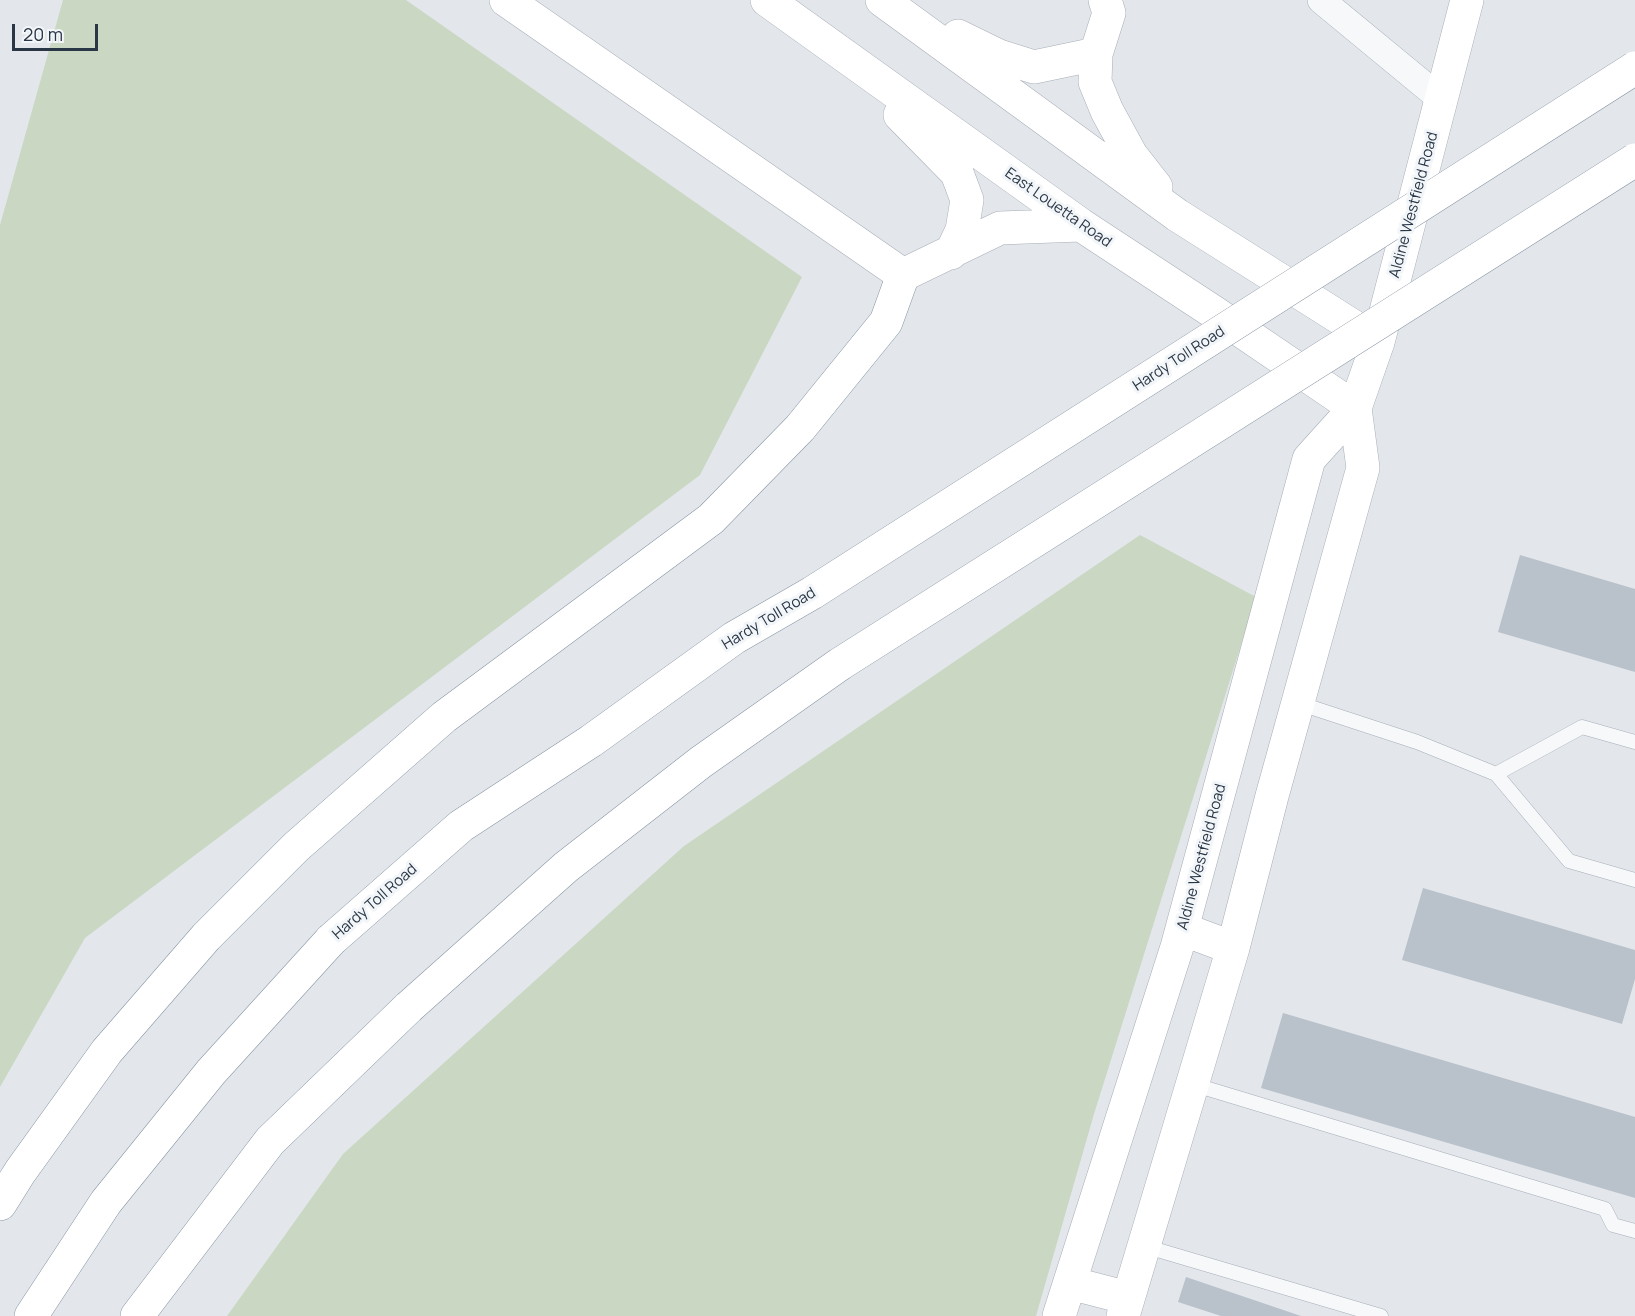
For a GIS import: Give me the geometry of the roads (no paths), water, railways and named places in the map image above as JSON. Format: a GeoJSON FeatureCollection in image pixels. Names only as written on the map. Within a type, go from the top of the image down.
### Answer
{"type":"FeatureCollection","features":[{"type":"Feature","properties":{"kind":"main road"},"geometry":{"type":"LineString","coordinates":[[506,0],[903,275]]}},
{"type":"Feature","properties":{"kind":"main road","name":"East Louetta Road"},"geometry":{"type":"LineString","coordinates":[[767,0],[1081,225],[1224,318],[1355,408]]}},
{"type":"Feature","properties":{"kind":"main road"},"geometry":{"type":"LineString","coordinates":[[882,0],[1177,215],[1378,342]]}},
{"type":"Feature","properties":{"kind":"main road"},"geometry":{"type":"LineString","coordinates":[[887,0],[999,56],[1034,67],[1096,54]]}},
{"type":"Feature","properties":{"kind":"main road"},"geometry":{"type":"LineString","coordinates":[[1105,0],[1109,14],[1096,54],[1095,82],[1107,111],[1131,155],[1177,215]]}},
{"type":"Feature","properties":{"kind":"main road","name":"Aldine Westfield Road"},"geometry":{"type":"LineString","coordinates":[[1059,1316],[1182,929],[1309,459],[1355,408],[1378,342],[1467,0]]}},
{"type":"Feature","properties":{"kind":"main road"},"geometry":{"type":"LineString","coordinates":[[830,45],[957,173],[967,200],[962,230],[951,253]]}},
{"type":"Feature","properties":{"kind":"main road","name":"Hardy Toll Road"},"geometry":{"type":"LineString","coordinates":[[31,1316],[106,1202],[211,1072],[331,940],[461,826],[591,741],[734,638],[822,586],[1635,68]]}},
{"type":"Feature","properties":{"kind":"main road"},"geometry":{"type":"LineString","coordinates":[[137,1316],[270,1141],[409,1007],[566,867],[701,762],[840,664],[1635,160]]}},
{"type":"Feature","properties":{"kind":"main road"},"geometry":{"type":"LineString","coordinates":[[0,1204],[20,1172],[107,1051],[206,937],[296,847],[444,717],[711,519],[800,428],[886,322],[903,275],[1000,228],[1081,225]]}},
{"type":"Feature","properties":{"kind":"main road","name":"Aldine Westfield Road"},"geometry":{"type":"LineString","coordinates":[[1126,1307],[1233,948],[1363,468],[1355,408]]}},
{"type":"Feature","properties":{"kind":"main road"},"geometry":{"type":"LineString","coordinates":[[1182,929],[1233,948]]}},
{"type":"Feature","properties":{"kind":"main road"},"geometry":{"type":"LineString","coordinates":[[1070,1283],[1126,1307]]}},
{"type":"Feature","properties":{"kind":"street"},"geometry":{"type":"LineString","coordinates":[[1321,0],[1441,99]]}},
{"type":"Feature","properties":{"kind":"lane"},"geometry":{"type":"LineString","coordinates":[[1298,703],[1417,742],[1496,774],[1569,861],[1635,880]]}},
{"type":"Feature","properties":{"kind":"lane"},"geometry":{"type":"LineString","coordinates":[[1496,774],[1582,727],[1635,742]]}},
{"type":"Feature","properties":{"kind":"lane"},"geometry":{"type":"LineString","coordinates":[[1192,1084],[1605,1209],[1613,1225],[1635,1232]]}},
{"type":"Feature","properties":{"kind":"lane"},"geometry":{"type":"LineString","coordinates":[[1144,1246],[1381,1316]]}}]}
